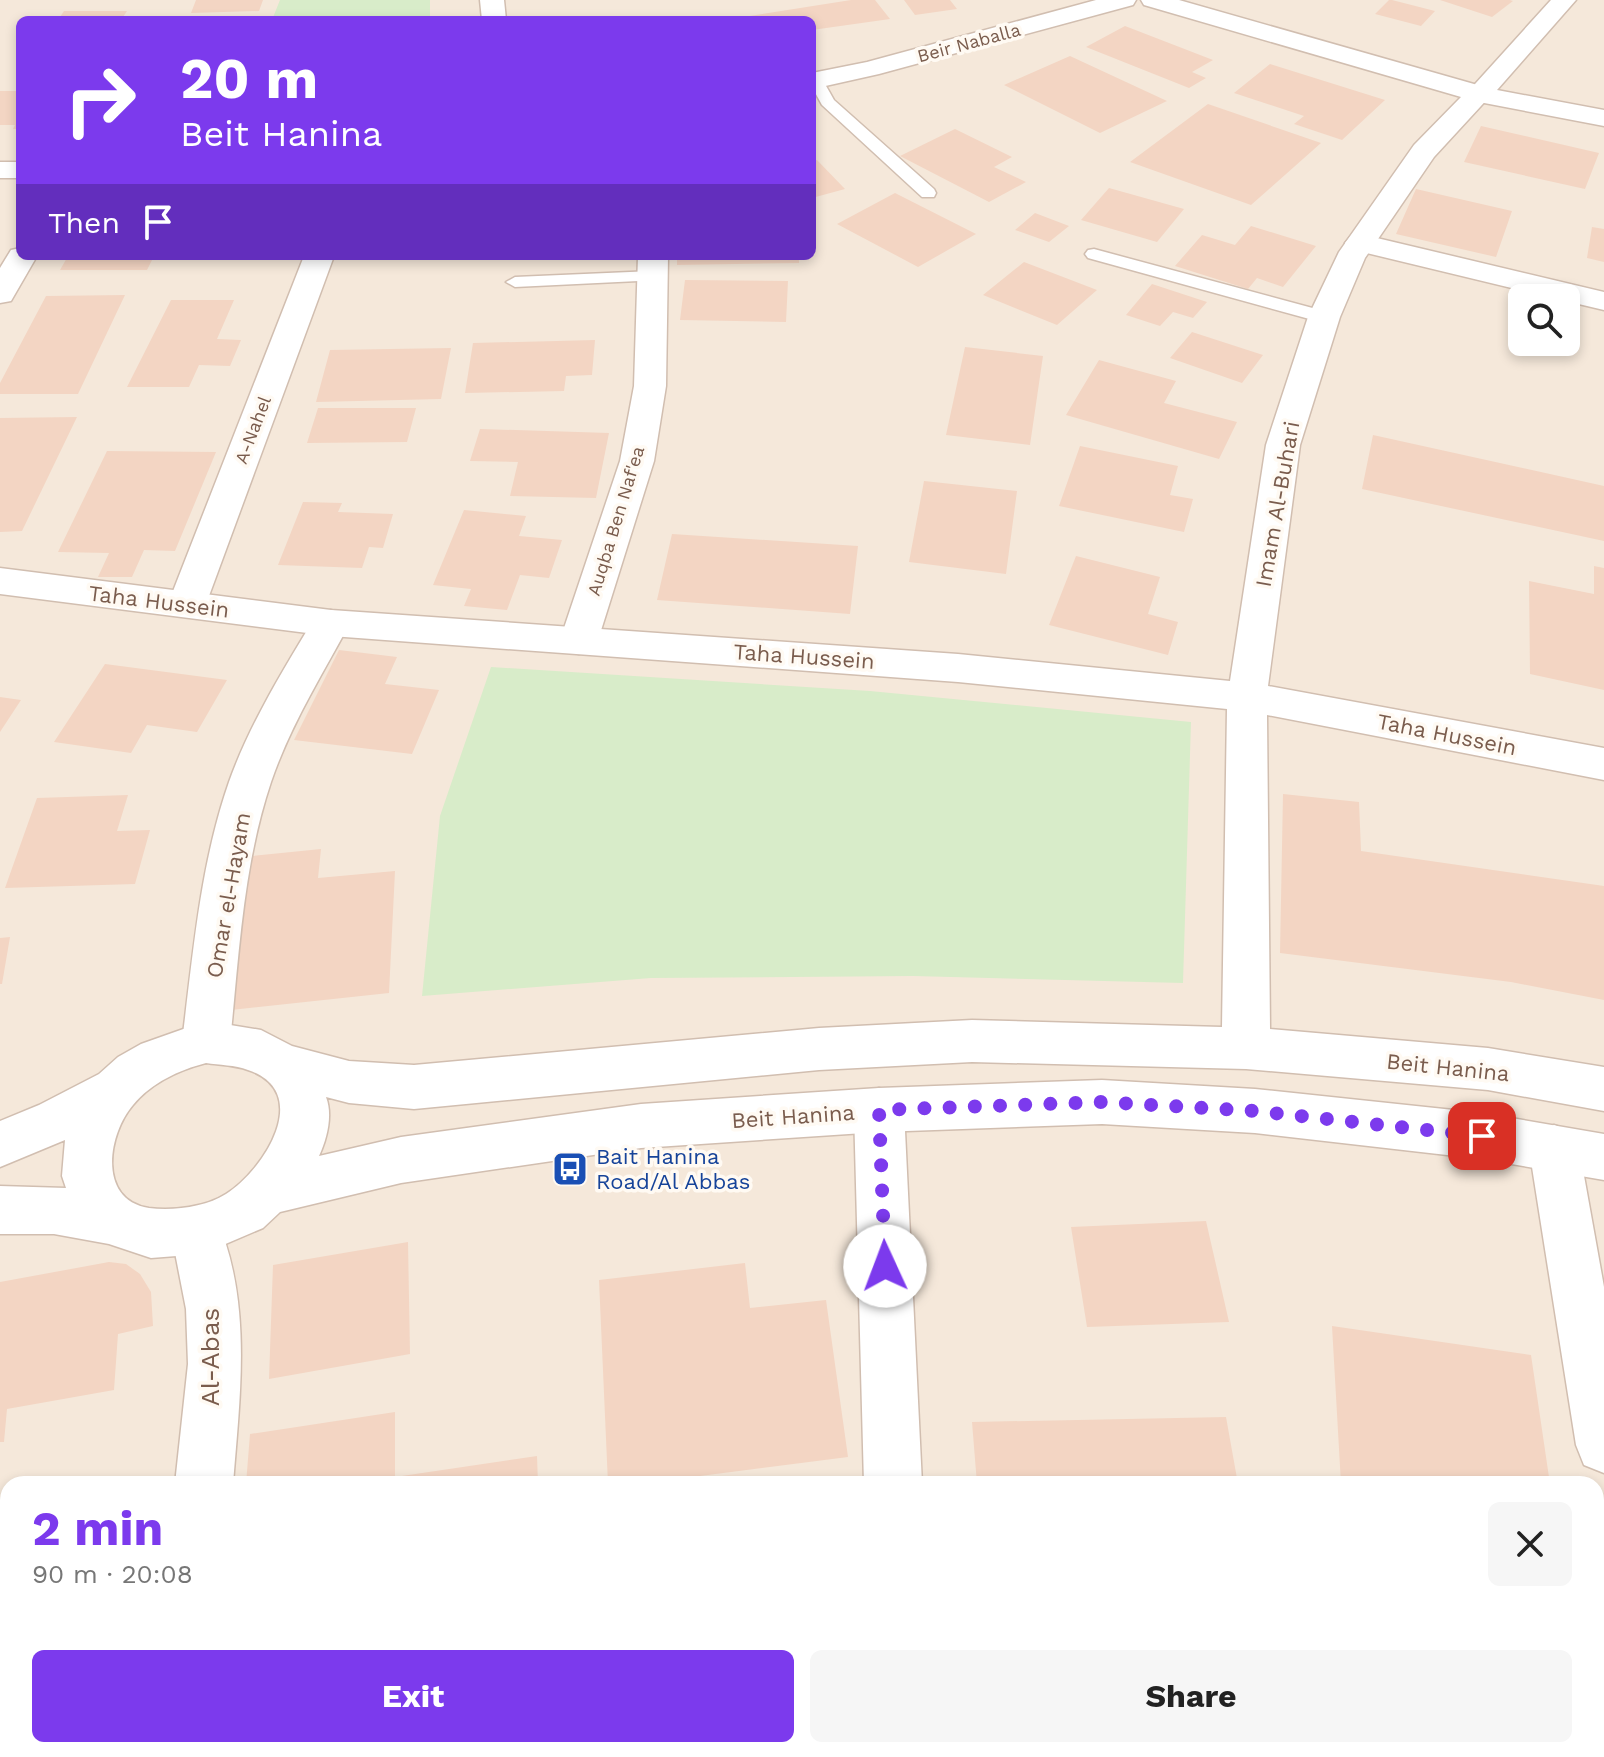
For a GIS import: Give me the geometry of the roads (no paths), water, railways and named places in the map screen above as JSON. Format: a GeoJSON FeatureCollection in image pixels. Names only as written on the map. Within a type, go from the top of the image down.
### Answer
{"type":"FeatureCollection","features":[{"type":"Feature","properties":{"kind":"street","name":"Beir Naballa"},"geometry":{"type":"LineString","coordinates":[[816,80],[870,69],[1124,0]]}},
{"type":"Feature","properties":{"kind":"street"},"geometry":{"type":"LineString","coordinates":[[1153,0],[1479,94],[1604,118]]}},
{"type":"Feature","properties":{"kind":"street","name":"Imam Al-Buhari"},"geometry":{"type":"LineString","coordinates":[[1246,1048],[1247,697],[1283,445],[1324,317],[1360,243],[1424,151],[1564,0]]}},
{"type":"Feature","properties":{"kind":"street"},"geometry":{"type":"LineString","coordinates":[[1360,243],[1604,301]]}},
{"type":"Feature","properties":{"kind":"street"},"geometry":{"type":"LineString","coordinates":[[0,294],[20,260]]}},
{"type":"Feature","properties":{"kind":"street","name":"A-Nahel"},"geometry":{"type":"LineString","coordinates":[[187,604],[317,260]]}},
{"type":"Feature","properties":{"kind":"street","name":"Auqba Ben Naf'ea"},"geometry":{"type":"LineString","coordinates":[[579,640],[637,461],[650,386],[653,266]]}},
{"type":"Feature","properties":{"kind":"street","name":"Taha Hussein"},"geometry":{"type":"LineString","coordinates":[[0,581],[331,623],[958,668],[1247,697],[1604,764]]}},
{"type":"Feature","properties":{"kind":"street","name":"Omar el-Hayam"},"geometry":{"type":"LineString","coordinates":[[206,1042],[219,926],[243,804],[270,737],[331,623]]}},
{"type":"Feature","properties":{"kind":"street","name":"Beit Hanina"},"geometry":{"type":"LineString","coordinates":[[287,1066],[349,1082],[414,1087],[819,1049],[972,1041],[1246,1048],[1488,1069],[1604,1089]]}},
{"type":"Feature","properties":{"kind":"street"},"geometry":{"type":"LineString","coordinates":[[0,1210],[54,1210],[116,1221],[139,1231],[153,1233],[197,1232],[226,1222],[251,1208],[272,1190],[288,1170],[305,1127],[301,1088],[287,1066],[265,1050],[237,1042],[206,1042],[174,1050],[144,1066],[118,1088],[100,1110],[89,1135],[85,1160],[88,1184],[98,1205],[116,1221]]}},
{"type":"Feature","properties":{"kind":"street"},"geometry":{"type":"LineString","coordinates":[[0,1144],[56,1121],[118,1088]]}},
{"type":"Feature","properties":{"kind":"street","name":"Beit Hanina"},"geometry":{"type":"LineString","coordinates":[[272,1190],[401,1160],[641,1126],[879,1110],[1102,1102],[1269,1113],[1482,1136],[1604,1157]]}},
{"type":"Feature","properties":{"kind":"street"},"geometry":{"type":"LineString","coordinates":[[879,1110],[893,1476]]}},
{"type":"Feature","properties":{"kind":"street"},"geometry":{"type":"LineString","coordinates":[[1554,1148],[1604,1445]]}},
{"type":"Feature","properties":{"kind":"street","name":"Al-Abas"},"geometry":{"type":"LineString","coordinates":[[197,1232],[213,1309],[215,1364],[205,1476]]}},
{"type":"Feature","properties":{"kind":"lane"},"geometry":{"type":"LineString","coordinates":[[816,83],[828,102],[928,193]]}},
{"type":"Feature","properties":{"kind":"lane"},"geometry":{"type":"LineString","coordinates":[[1094,254],[1324,317]]}},
{"type":"Feature","properties":{"kind":"lane"},"geometry":{"type":"LineString","coordinates":[[515,282],[653,266]]}},
{"type":"Feature","properties":{"kind":"place","name":"Bait Hanina Road/Al Abbas"},"geometry":{"type":"Point","coordinates":[570,1169]}}]}
